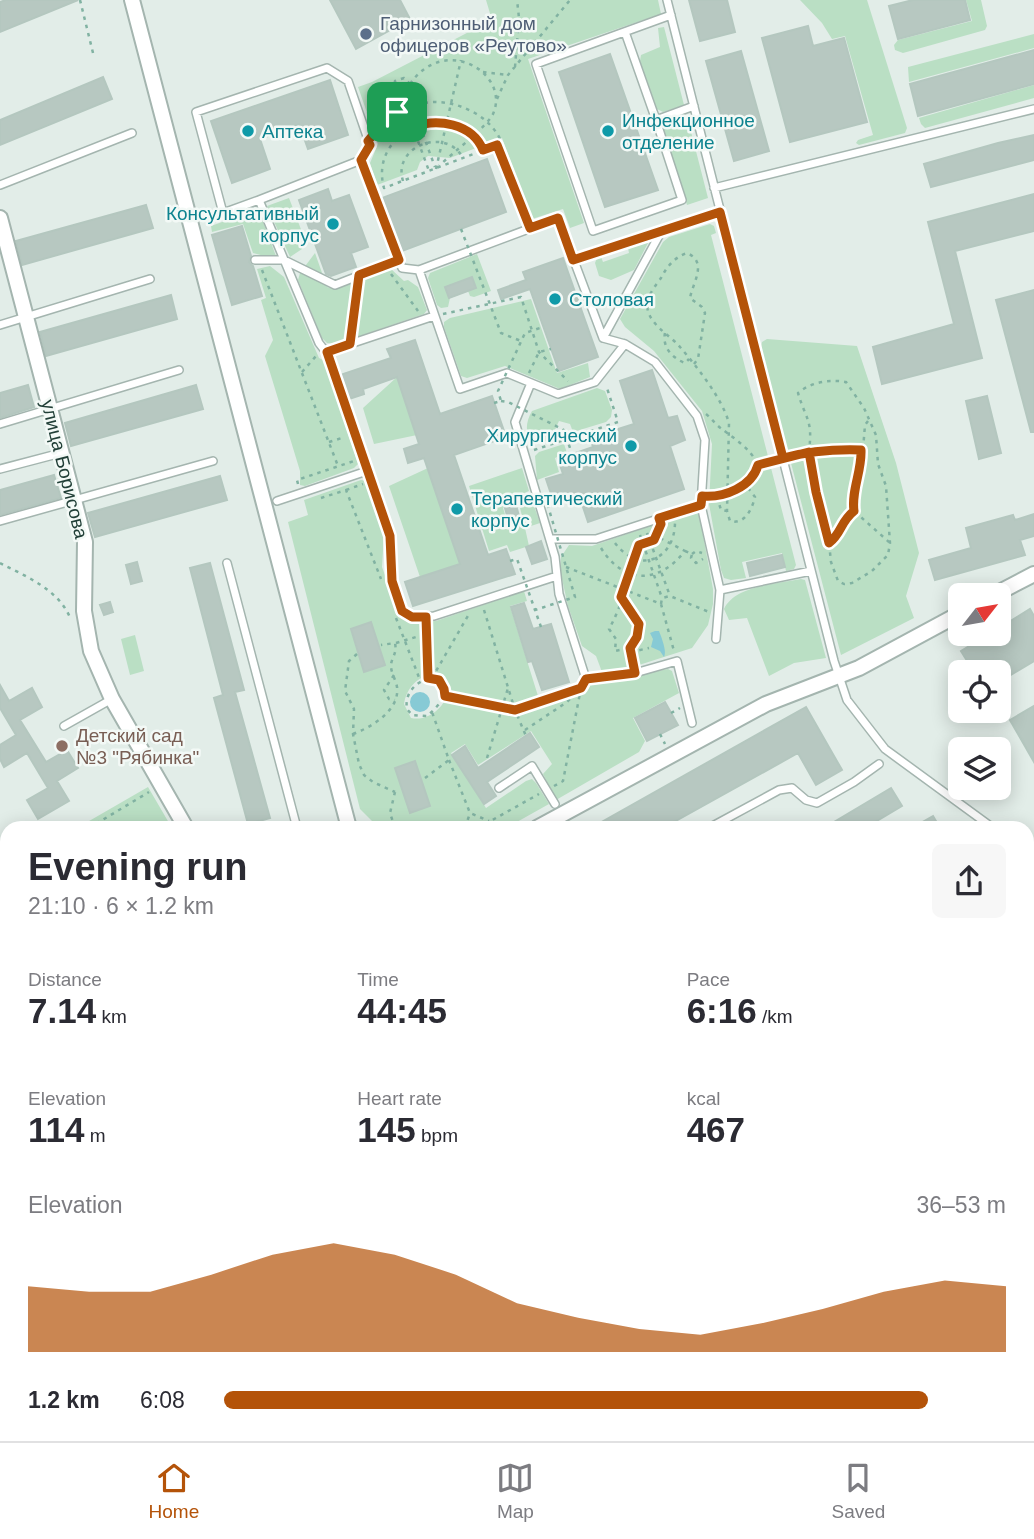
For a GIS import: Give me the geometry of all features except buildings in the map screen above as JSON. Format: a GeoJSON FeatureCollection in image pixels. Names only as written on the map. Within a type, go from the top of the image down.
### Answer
{"type":"FeatureCollection","features":[{"type":"Feature","properties":{"kind":"street"},"geometry":{"type":"LineString","coordinates":[[132,0],[347,821]]}},
{"type":"Feature","properties":{"kind":"street","name":"улица Борисова"},"geometry":{"type":"LineString","coordinates":[[0,218],[85,542],[84,611],[91,651],[112,699],[182,821]]}},
{"type":"Feature","properties":{"kind":"street"},"geometry":{"type":"LineString","coordinates":[[1012,585],[1034,573]]}},
{"type":"Feature","properties":{"kind":"street"},"geometry":{"type":"LineString","coordinates":[[550,821],[766,704],[859,668],[948,620]]}},
{"type":"Feature","properties":{"kind":"lane"},"geometry":{"type":"LineString","coordinates":[[667,0],[811,572],[838,676],[847,700],[886,749],[984,821]]}},
{"type":"Feature","properties":{"kind":"lane"},"geometry":{"type":"LineString","coordinates":[[625,32],[682,200],[593,231],[536,64],[671,15]]}},
{"type":"Feature","properties":{"kind":"lane"},"geometry":{"type":"LineString","coordinates":[[327,68],[348,81],[358,109],[370,145],[361,160],[223,213],[196,112],[327,68]]}},
{"type":"Feature","properties":{"kind":"lane"},"geometry":{"type":"LineString","coordinates":[[656,120],[694,106]]}},
{"type":"Feature","properties":{"kind":"lane"},"geometry":{"type":"LineString","coordinates":[[714,188],[1034,109]]}},
{"type":"Feature","properties":{"kind":"lane"},"geometry":{"type":"LineString","coordinates":[[0,185],[132,133]]}},
{"type":"Feature","properties":{"kind":"lane"},"geometry":{"type":"LineString","coordinates":[[361,160],[402,268],[419,270],[558,218],[603,338]]}},
{"type":"Feature","properties":{"kind":"lane"},"geometry":{"type":"LineString","coordinates":[[259,200],[325,350],[355,435],[390,536],[392,581],[402,611],[412,617],[426,617],[557,576]]}},
{"type":"Feature","properties":{"kind":"lane"},"geometry":{"type":"LineString","coordinates":[[573,260],[720,212]]}},
{"type":"Feature","properties":{"kind":"lane"},"geometry":{"type":"LineString","coordinates":[[603,338],[661,231]]}},
{"type":"Feature","properties":{"kind":"lane"},"geometry":{"type":"LineString","coordinates":[[256,260],[284,261],[335,285],[399,260]]}},
{"type":"Feature","properties":{"kind":"lane"},"geometry":{"type":"LineString","coordinates":[[419,270],[460,389],[507,373],[558,394],[594,382],[625,344]]}},
{"type":"Feature","properties":{"kind":"lane"},"geometry":{"type":"LineString","coordinates":[[0,325],[150,279]]}},
{"type":"Feature","properties":{"kind":"lane"},"geometry":{"type":"LineString","coordinates":[[325,350],[435,316]]}},
{"type":"Feature","properties":{"kind":"lane"},"geometry":{"type":"LineString","coordinates":[[603,338],[625,344],[655,362],[682,393],[697,416],[705,440],[702,500],[720,590],[716,639]]}},
{"type":"Feature","properties":{"kind":"lane"},"geometry":{"type":"LineString","coordinates":[[0,424],[179,370]]}},
{"type":"Feature","properties":{"kind":"lane"},"geometry":{"type":"LineString","coordinates":[[528,382],[515,422],[550,539],[559,594],[586,679],[635,673],[677,661],[692,723]]}},
{"type":"Feature","properties":{"kind":"lane"},"geometry":{"type":"LineString","coordinates":[[0,469],[61,453]]}},
{"type":"Feature","properties":{"kind":"lane"},"geometry":{"type":"LineString","coordinates":[[0,521],[214,461]]}},
{"type":"Feature","properties":{"kind":"lane"},"geometry":{"type":"LineString","coordinates":[[277,501],[367,471]]}},
{"type":"Feature","properties":{"kind":"lane"},"geometry":{"type":"LineString","coordinates":[[550,539],[596,539],[673,513],[702,500]]}},
{"type":"Feature","properties":{"kind":"lane"},"geometry":{"type":"LineString","coordinates":[[227,563],[295,821]]}},
{"type":"Feature","properties":{"kind":"lane"},"geometry":{"type":"LineString","coordinates":[[720,590],[811,572]]}},
{"type":"Feature","properties":{"kind":"lane"},"geometry":{"type":"LineString","coordinates":[[64,726],[112,699]]}},
{"type":"Feature","properties":{"kind":"lane"},"geometry":{"type":"LineString","coordinates":[[722,821],[779,790],[792,788],[806,800],[817,803],[879,764]]}},
{"type":"Feature","properties":{"kind":"lane"},"geometry":{"type":"LineString","coordinates":[[499,788],[532,766],[555,804]]}},
{"type":"Feature","properties":{"kind":"path"},"geometry":{"type":"LineString","coordinates":[[80,0],[94,57]]}},
{"type":"Feature","properties":{"kind":"path"},"geometry":{"type":"LineString","coordinates":[[515,67],[519,18],[517,0]]}},
{"type":"Feature","properties":{"kind":"path"},"geometry":{"type":"LineString","coordinates":[[436,169],[491,117],[498,91],[508,75],[570,0]]}},
{"type":"Feature","properties":{"kind":"path"},"geometry":{"type":"LineString","coordinates":[[436,169],[408,94],[410,84],[420,73],[444,60],[461,61],[483,72],[508,75]]}},
{"type":"Feature","properties":{"kind":"path"},"geometry":{"type":"LineString","coordinates":[[436,169],[461,61]]}},
{"type":"Feature","properties":{"kind":"path"},"geometry":{"type":"LineString","coordinates":[[483,72],[496,102]]}},
{"type":"Feature","properties":{"kind":"path"},"geometry":{"type":"LineString","coordinates":[[410,84],[404,78],[395,81],[394,89],[401,95],[429,171]]}},
{"type":"Feature","properties":{"kind":"path"},"geometry":{"type":"LineString","coordinates":[[401,95],[408,94]]}},
{"type":"Feature","properties":{"kind":"path"},"geometry":{"type":"LineString","coordinates":[[368,141],[390,118],[406,108],[434,102],[461,106],[487,122],[502,143],[384,188],[381,178],[382,165],[393,142],[420,124],[446,123],[472,135],[483,150]]}},
{"type":"Feature","properties":{"kind":"path"},"geometry":{"type":"LineString","coordinates":[[358,109],[390,118]]}},
{"type":"Feature","properties":{"kind":"path"},"geometry":{"type":"LineString","coordinates":[[403,181],[401,174],[405,158],[426,142],[442,142],[456,148],[463,158]]}},
{"type":"Feature","properties":{"kind":"path"},"geometry":{"type":"LineString","coordinates":[[497,145],[530,228]]}},
{"type":"Feature","properties":{"kind":"path"},"geometry":{"type":"LineString","coordinates":[[461,229],[501,333],[521,341]]}},
{"type":"Feature","properties":{"kind":"path"},"geometry":{"type":"LineString","coordinates":[[694,365],[698,359],[705,313],[702,307],[690,298],[699,271],[698,262],[687,253],[672,262],[646,301],[647,310],[694,365],[726,411],[729,423],[727,511],[730,521],[736,523],[753,507],[755,497],[745,484]]}},
{"type":"Feature","properties":{"kind":"path"},"geometry":{"type":"LineString","coordinates":[[256,260],[338,466]]}},
{"type":"Feature","properties":{"kind":"path"},"geometry":{"type":"LineString","coordinates":[[385,266],[424,319]]}},
{"type":"Feature","properties":{"kind":"path"},"geometry":{"type":"LineString","coordinates":[[350,344],[359,275]]}},
{"type":"Feature","properties":{"kind":"path"},"geometry":{"type":"LineString","coordinates":[[435,316],[522,297],[539,352],[575,388]]}},
{"type":"Feature","properties":{"kind":"path"},"geometry":{"type":"LineString","coordinates":[[501,401],[498,391],[524,333],[543,327]]}},
{"type":"Feature","properties":{"kind":"path"},"geometry":{"type":"LineString","coordinates":[[665,333],[665,345],[673,355],[685,363],[689,359]]}},
{"type":"Feature","properties":{"kind":"path"},"geometry":{"type":"LineString","coordinates":[[539,352],[551,348]]}},
{"type":"Feature","properties":{"kind":"path"},"geometry":{"type":"LineString","coordinates":[[302,372],[325,350]]}},
{"type":"Feature","properties":{"kind":"path"},"geometry":{"type":"LineString","coordinates":[[528,382],[539,352]]}},
{"type":"Feature","properties":{"kind":"path"},"geometry":{"type":"LineString","coordinates":[[524,453],[618,422],[602,373]]}},
{"type":"Feature","properties":{"kind":"path"},"geometry":{"type":"LineString","coordinates":[[828,381],[846,382],[864,408],[876,435],[878,464],[886,486],[890,543],[888,555],[872,571],[852,583],[838,581],[831,562],[809,452],[811,428],[798,393],[804,388],[828,381]]}},
{"type":"Feature","properties":{"kind":"path"},"geometry":{"type":"LineString","coordinates":[[494,403],[508,402],[564,430],[572,454]]}},
{"type":"Feature","properties":{"kind":"path"},"geometry":{"type":"LineString","coordinates":[[697,416],[706,413],[756,458],[758,465],[753,478],[745,484],[727,493],[702,500]]}},
{"type":"Feature","properties":{"kind":"path"},"geometry":{"type":"LineString","coordinates":[[869,421],[865,425],[854,511],[880,531],[890,543]]}},
{"type":"Feature","properties":{"kind":"path"},"geometry":{"type":"LineString","coordinates":[[329,442],[355,435]]}},
{"type":"Feature","properties":{"kind":"path"},"geometry":{"type":"LineString","coordinates":[[758,465],[820,449],[861,450]]}},
{"type":"Feature","properties":{"kind":"path"},"geometry":{"type":"LineString","coordinates":[[315,500],[371,482]]}},
{"type":"Feature","properties":{"kind":"path"},"geometry":{"type":"LineString","coordinates":[[346,490],[386,590]]}},
{"type":"Feature","properties":{"kind":"path"},"geometry":{"type":"LineString","coordinates":[[535,610],[575,597],[545,496],[552,494]]}},
{"type":"Feature","properties":{"kind":"path"},"geometry":{"type":"LineString","coordinates":[[717,496],[722,510],[727,511]]}},
{"type":"Feature","properties":{"kind":"path"},"geometry":{"type":"LineString","coordinates":[[829,543],[838,535],[845,518],[854,511]]}},
{"type":"Feature","properties":{"kind":"path"},"geometry":{"type":"LineString","coordinates":[[611,534],[622,552],[634,559],[649,561],[670,544],[674,532],[673,513]]}},
{"type":"Feature","properties":{"kind":"path"},"geometry":{"type":"LineString","coordinates":[[624,530],[628,538],[641,545],[651,542],[661,524],[659,518]]}},
{"type":"Feature","properties":{"kind":"path"},"geometry":{"type":"LineString","coordinates":[[640,524],[651,542],[670,596]]}},
{"type":"Feature","properties":{"kind":"path"},"geometry":{"type":"LineString","coordinates":[[640,524],[641,545],[662,598],[661,604],[677,661]]}},
{"type":"Feature","properties":{"kind":"path"},"geometry":{"type":"LineString","coordinates":[[656,537],[692,554]]}},
{"type":"Feature","properties":{"kind":"path"},"geometry":{"type":"LineString","coordinates":[[596,539],[610,561],[629,573],[645,576],[662,573],[685,551]]}},
{"type":"Feature","properties":{"kind":"path"},"geometry":{"type":"LineString","coordinates":[[641,545],[608,629],[616,639],[615,651],[649,648]]}},
{"type":"Feature","properties":{"kind":"path"},"geometry":{"type":"LineString","coordinates":[[510,561],[517,559],[541,627]]}},
{"type":"Feature","properties":{"kind":"path"},"geometry":{"type":"LineString","coordinates":[[0,563],[41,584],[66,606],[75,630]]}},
{"type":"Feature","properties":{"kind":"path"},"geometry":{"type":"LineString","coordinates":[[556,563],[661,604]]}},
{"type":"Feature","properties":{"kind":"path"},"geometry":{"type":"LineString","coordinates":[[662,598],[670,596],[718,616]]}},
{"type":"Feature","properties":{"kind":"path"},"geometry":{"type":"LineString","coordinates":[[621,597],[639,624],[631,650],[635,673]]}},
{"type":"Feature","properties":{"kind":"path"},"geometry":{"type":"LineString","coordinates":[[430,678],[479,601]]}},
{"type":"Feature","properties":{"kind":"path"},"geometry":{"type":"LineString","coordinates":[[479,601],[526,736]]}},
{"type":"Feature","properties":{"kind":"path"},"geometry":{"type":"LineString","coordinates":[[395,615],[420,680]]}},
{"type":"Feature","properties":{"kind":"path"},"geometry":{"type":"LineString","coordinates":[[426,617],[430,678]]}},
{"type":"Feature","properties":{"kind":"path"},"geometry":{"type":"LineString","coordinates":[[381,645],[426,634]]}},
{"type":"Feature","properties":{"kind":"path"},"geometry":{"type":"LineString","coordinates":[[353,734],[374,723],[396,700],[391,664],[397,652],[395,643]]}},
{"type":"Feature","properties":{"kind":"path"},"geometry":{"type":"LineString","coordinates":[[357,654],[349,661],[345,691],[354,709],[355,751],[364,775],[373,782],[397,791],[390,813],[393,821]]}},
{"type":"Feature","properties":{"kind":"path"},"geometry":{"type":"LineString","coordinates":[[394,675],[384,690],[389,699],[396,700]]}},
{"type":"Feature","properties":{"kind":"path"},"geometry":{"type":"LineString","coordinates":[[430,678],[439,680],[445,696],[432,712],[419,717],[412,715],[407,709],[408,695],[420,680],[430,678]]}},
{"type":"Feature","properties":{"kind":"path"},"geometry":{"type":"LineString","coordinates":[[524,730],[567,702],[586,679]]}},
{"type":"Feature","properties":{"kind":"path"},"geometry":{"type":"LineString","coordinates":[[487,758],[508,688]]}},
{"type":"Feature","properties":{"kind":"path"},"geometry":{"type":"LineString","coordinates":[[445,696],[515,710],[581,688]]}},
{"type":"Feature","properties":{"kind":"path"},"geometry":{"type":"LineString","coordinates":[[470,813],[490,821],[563,781],[581,688]]}},
{"type":"Feature","properties":{"kind":"path"},"geometry":{"type":"LineString","coordinates":[[671,713],[677,710]]}},
{"type":"Feature","properties":{"kind":"path"},"geometry":{"type":"LineString","coordinates":[[432,712],[470,813],[467,821]]}},
{"type":"Feature","properties":{"kind":"path"},"geometry":{"type":"LineString","coordinates":[[660,734],[666,747]]}},
{"type":"Feature","properties":{"kind":"path"},"geometry":{"type":"LineString","coordinates":[[425,778],[449,760]]}},
{"type":"Feature","properties":{"kind":"path"},"geometry":{"type":"LineString","coordinates":[[101,821],[161,785]]}},
{"type":"Feature","properties":{"kind":"green space"},"geometry":{"type":"Polygon","coordinates":[[[486,0],[658,0],[661,14],[528,59],[584,223],[570,228],[563,209],[532,219],[502,138],[450,158],[428,156],[420,162],[417,170],[377,185],[370,163],[378,144],[358,87],[492,20],[486,0]]]}},
{"type":"Feature","properties":{"kind":"green space"},"geometry":{"type":"Polygon","coordinates":[[[800,0],[867,0],[907,128],[905,133],[859,145],[856,143],[873,135],[845,36],[832,39],[822,23],[800,0]]]}},
{"type":"Feature","properties":{"kind":"green space"},"geometry":{"type":"Polygon","coordinates":[[[966,0],[981,0],[987,26],[985,30],[903,53],[895,50],[894,45],[898,40],[972,21],[966,0]]]}},
{"type":"Feature","properties":{"kind":"green space"},"geometry":{"type":"Polygon","coordinates":[[[664,27],[684,105],[663,112],[657,109],[640,61],[641,55],[660,47],[658,28],[664,27]]]}},
{"type":"Feature","properties":{"kind":"green space"},"geometry":{"type":"Polygon","coordinates":[[[1034,34],[1034,48],[909,82],[908,67],[1034,34]]]}},
{"type":"Feature","properties":{"kind":"green space"},"geometry":{"type":"Polygon","coordinates":[[[1034,85],[1034,98],[925,128],[919,118],[1034,85]]]}},
{"type":"Feature","properties":{"kind":"green space"},"geometry":{"type":"Polygon","coordinates":[[[687,116],[708,198],[687,205],[663,129],[666,123],[687,116]]]}},
{"type":"Feature","properties":{"kind":"green space"},"geometry":{"type":"Polygon","coordinates":[[[289,198],[304,241],[302,249],[290,257],[267,206],[289,198]]]}},
{"type":"Feature","properties":{"kind":"green space"},"geometry":{"type":"Polygon","coordinates":[[[258,209],[276,256],[272,258],[253,253],[243,224],[212,232],[211,226],[258,209]]]}},
{"type":"Feature","properties":{"kind":"green space"},"geometry":{"type":"Polygon","coordinates":[[[710,224],[714,226],[716,233],[711,235],[796,565],[794,569],[786,571],[782,553],[742,562],[746,578],[731,580],[724,578],[721,570],[709,504],[712,444],[702,411],[654,351],[625,327],[620,319],[663,242],[669,237],[710,224]]]}},
{"type":"Feature","properties":{"kind":"green space"},"geometry":{"type":"Polygon","coordinates":[[[646,241],[648,243],[634,270],[611,280],[599,276],[595,263],[597,258],[601,257],[603,262],[629,253],[628,248],[646,241]]]}},
{"type":"Feature","properties":{"kind":"green space"},"geometry":{"type":"Polygon","coordinates":[[[315,253],[327,287],[334,289],[391,269],[404,281],[408,280],[418,287],[427,310],[424,314],[336,344],[327,343],[322,338],[298,280],[315,253]]]}},
{"type":"Feature","properties":{"kind":"green space"},"geometry":{"type":"Polygon","coordinates":[[[477,254],[491,291],[474,297],[470,296],[468,291],[450,298],[448,307],[441,308],[437,305],[428,278],[430,273],[477,254]]]}},
{"type":"Feature","properties":{"kind":"green space"},"geometry":{"type":"Polygon","coordinates":[[[270,266],[284,277],[319,358],[325,361],[358,464],[354,468],[305,486],[300,485],[300,471],[265,356],[273,340],[261,300],[266,298],[257,269],[270,266]]]}},
{"type":"Feature","properties":{"kind":"green space"},"geometry":{"type":"Polygon","coordinates":[[[531,299],[557,373],[588,363],[590,377],[560,389],[505,366],[467,378],[461,376],[444,322],[450,318],[531,299]]]}},
{"type":"Feature","properties":{"kind":"green space"},"geometry":{"type":"Polygon","coordinates":[[[767,339],[857,346],[896,463],[919,553],[906,596],[914,618],[841,655],[761,348],[762,342],[767,339]]]}},
{"type":"Feature","properties":{"kind":"green space"},"geometry":{"type":"Polygon","coordinates":[[[397,377],[417,435],[374,444],[363,408],[397,377]]]}},
{"type":"Feature","properties":{"kind":"green space"},"geometry":{"type":"Polygon","coordinates":[[[597,388],[605,391],[612,410],[611,417],[606,422],[573,432],[570,424],[559,421],[554,432],[556,438],[533,445],[527,428],[532,411],[597,388]]]}},
{"type":"Feature","properties":{"kind":"green space"},"geometry":{"type":"Polygon","coordinates":[[[564,444],[567,453],[555,458],[559,472],[537,480],[535,456],[539,452],[564,444]]]}},
{"type":"Feature","properties":{"kind":"green space"},"geometry":{"type":"Polygon","coordinates":[[[428,468],[460,564],[420,577],[389,486],[428,468]]]}},
{"type":"Feature","properties":{"kind":"green space"},"geometry":{"type":"Polygon","coordinates":[[[522,468],[529,491],[505,501],[503,508],[507,521],[522,516],[520,508],[533,503],[540,523],[525,528],[529,546],[510,552],[507,545],[489,551],[469,486],[522,468]]]}},
{"type":"Feature","properties":{"kind":"green space"},"geometry":{"type":"Polygon","coordinates":[[[361,480],[366,481],[384,534],[382,567],[400,616],[411,622],[436,621],[524,591],[527,601],[510,606],[538,696],[576,685],[585,686],[668,669],[672,671],[679,693],[633,718],[645,741],[639,752],[556,800],[543,774],[552,764],[531,731],[478,765],[465,744],[451,753],[486,808],[526,781],[532,779],[536,783],[549,804],[519,821],[372,821],[360,809],[288,522],[308,515],[304,500],[361,480]],[[371,622],[351,629],[365,671],[385,665],[371,622]],[[430,675],[412,685],[404,704],[411,718],[431,715],[439,709],[447,693],[446,686],[440,679],[430,675]]]}},
{"type":"Feature","properties":{"kind":"green space"},"geometry":{"type":"Polygon","coordinates":[[[691,512],[698,513],[700,519],[713,589],[708,625],[692,648],[639,665],[602,672],[596,656],[582,646],[568,606],[560,570],[561,557],[569,545],[592,546],[691,512]]]}},
{"type":"Feature","properties":{"kind":"green space"},"geometry":{"type":"Polygon","coordinates":[[[805,580],[826,658],[794,663],[769,676],[747,618],[729,620],[724,609],[737,595],[747,590],[805,580]]]}},
{"type":"Feature","properties":{"kind":"green space"},"geometry":{"type":"Polygon","coordinates":[[[135,635],[144,671],[130,675],[121,639],[135,635]]]}},
{"type":"Feature","properties":{"kind":"green space"},"geometry":{"type":"Polygon","coordinates":[[[148,787],[168,821],[89,821],[148,787]]]}},
{"type":"Feature","properties":{"kind":"water"},"geometry":{"type":"Polygon","coordinates":[[[659,631],[665,648],[664,657],[660,651],[651,647],[653,639],[650,633],[659,631]]]}},
{"type":"Feature","properties":{"kind":"water"},"geometry":{"type":"Polygon","coordinates":[[[416,692],[424,692],[430,702],[424,712],[416,712],[410,706],[410,698],[416,692]]]}},
{"type":"Feature","properties":{"kind":"place","name":"Гарнизонный дом офицеров «Реутово»"},"geometry":{"type":"Point","coordinates":[366,34]}},
{"type":"Feature","properties":{"kind":"place","name":"Аптека"},"geometry":{"type":"Point","coordinates":[248,131]}},
{"type":"Feature","properties":{"kind":"place","name":"Инфекционное отделение"},"geometry":{"type":"Point","coordinates":[608,131]}},
{"type":"Feature","properties":{"kind":"place","name":"Консультативный корпус"},"geometry":{"type":"Point","coordinates":[333,224]}},
{"type":"Feature","properties":{"kind":"place","name":"Столовая"},"geometry":{"type":"Point","coordinates":[555,299]}},
{"type":"Feature","properties":{"kind":"place","name":"Хирургический корпус"},"geometry":{"type":"Point","coordinates":[631,446]}},
{"type":"Feature","properties":{"kind":"place","name":"Терапевтический корпус"},"geometry":{"type":"Point","coordinates":[457,509]}},
{"type":"Feature","properties":{"kind":"place","name":"Детский сад №3 \"Рябинка\""},"geometry":{"type":"Point","coordinates":[62,746]}},
{"type":"Feature","properties":{"kind":"route"},"geometry":{"type":"LineString","coordinates":[[406,108],[413,127],[429,122],[446,123],[464,129],[482,145],[483,150],[497,145],[530,228],[558,218],[573,260],[720,212],[783,458],[820,449],[861,450],[862,462],[853,503],[854,511],[845,518],[838,535],[829,543],[809,452],[758,465],[753,478],[745,484],[717,496],[702,496],[701,505],[659,518],[661,524],[654,540],[639,545],[621,597],[639,624],[637,637],[630,648],[635,673],[586,679],[581,688],[515,710],[445,696],[439,680],[428,678],[426,617],[412,617],[402,611],[392,581],[390,536],[327,352],[350,344],[359,275],[399,260],[361,160],[370,145],[368,141],[382,124],[397,112],[406,108]]}}]}
